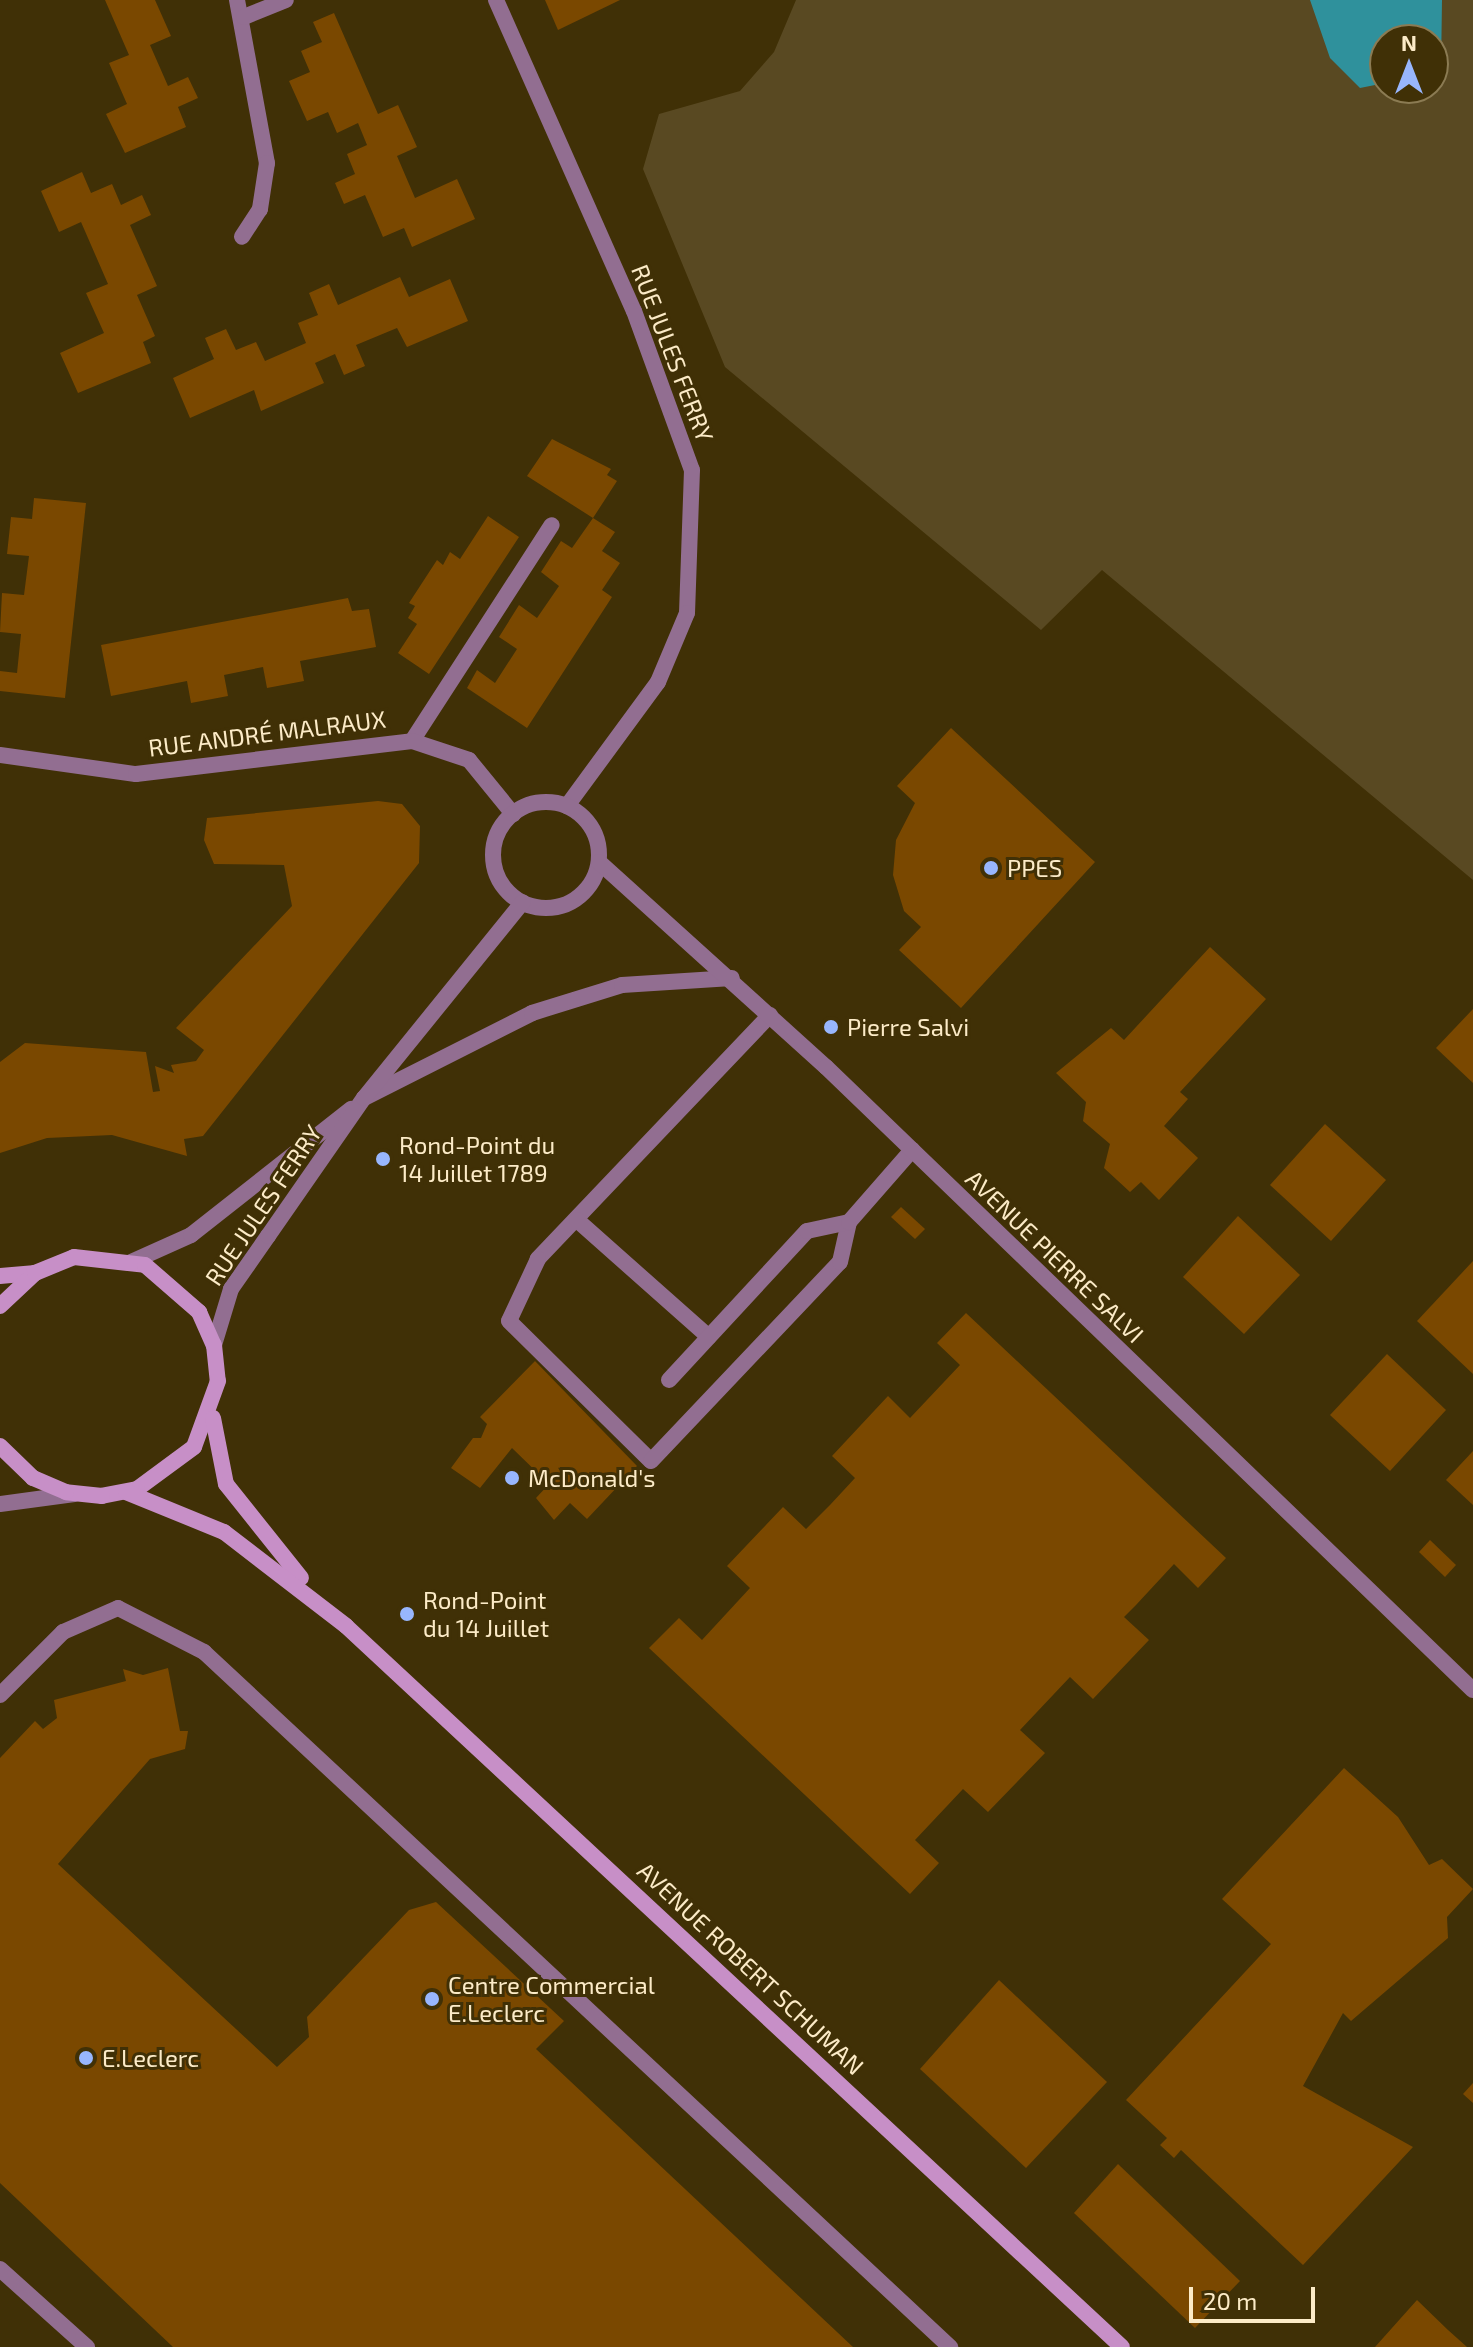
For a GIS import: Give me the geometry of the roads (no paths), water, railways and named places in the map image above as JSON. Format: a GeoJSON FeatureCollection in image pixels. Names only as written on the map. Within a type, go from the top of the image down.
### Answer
{"type":"FeatureCollection","features":[{"type":"Feature","properties":{"kind":"main road"},"geometry":{"type":"LineString","coordinates":[[0,1276],[35,1273],[74,1257],[131,1262],[176,1285],[214,1345],[213,1406],[177,1464],[126,1492],[78,1494],[33,1478],[0,1446]]}},
{"type":"Feature","properties":{"kind":"main road"},"geometry":{"type":"LineString","coordinates":[[0,1306],[35,1273]]}},
{"type":"Feature","properties":{"kind":"main road","name":"AVENUE ROBERT SCHUMAN"},"geometry":{"type":"LineString","coordinates":[[213,1406],[212,1438],[226,1484],[346,1626]]}},
{"type":"Feature","properties":{"kind":"main road","name":"AVENUE ROBERT SCHUMAN"},"geometry":{"type":"LineString","coordinates":[[126,1492],[224,1532],[346,1626],[1122,2347]]}},
{"type":"Feature","properties":{"kind":"street"},"geometry":{"type":"LineString","coordinates":[[237,0],[244,17],[267,163],[260,209],[242,237]]}},
{"type":"Feature","properties":{"kind":"street"},"geometry":{"type":"LineString","coordinates":[[244,17],[286,0]]}},
{"type":"Feature","properties":{"kind":"street","name":"RUE JULES FERRY"},"geometry":{"type":"LineString","coordinates":[[496,0],[634,311],[692,470],[687,613],[658,682],[567,806]]}},
{"type":"Feature","properties":{"kind":"street"},"geometry":{"type":"LineString","coordinates":[[412,741],[552,525]]}},
{"type":"Feature","properties":{"kind":"street","name":"RUE ANDRÉ MALRAUX"},"geometry":{"type":"LineString","coordinates":[[0,755],[136,774],[412,741],[469,760],[513,814]]}},
{"type":"Feature","properties":{"kind":"street"},"geometry":{"type":"LineString","coordinates":[[539,802],[567,806],[592,829],[599,862],[571,901],[523,902],[508,892],[493,861],[501,827],[513,814],[539,802]]}},
{"type":"Feature","properties":{"kind":"street","name":"AVENUE PIERRE SALVI"},"geometry":{"type":"LineString","coordinates":[[599,862],[732,978],[1473,1690]]}},
{"type":"Feature","properties":{"kind":"street","name":"RUE JULES FERRY"},"geometry":{"type":"LineString","coordinates":[[214,1345],[231,1289],[364,1098],[523,902]]}},
{"type":"Feature","properties":{"kind":"street"},"geometry":{"type":"LineString","coordinates":[[364,1098],[532,1013],[622,985],[732,978]]}},
{"type":"Feature","properties":{"kind":"street"},"geometry":{"type":"LineString","coordinates":[[770,1015],[538,1259],[509,1321],[651,1461],[840,1262],[849,1222],[912,1150]]}},
{"type":"Feature","properties":{"kind":"street","name":"RUE JULES FERRY"},"geometry":{"type":"LineString","coordinates":[[131,1262],[191,1235],[364,1098]]}},
{"type":"Feature","properties":{"kind":"street"},"geometry":{"type":"LineString","coordinates":[[577,1220],[709,1337]]}},
{"type":"Feature","properties":{"kind":"street"},"geometry":{"type":"LineString","coordinates":[[669,1380],[807,1231],[849,1222]]}},
{"type":"Feature","properties":{"kind":"street"},"geometry":{"type":"LineString","coordinates":[[0,1504],[78,1494]]}},
{"type":"Feature","properties":{"kind":"street"},"geometry":{"type":"LineString","coordinates":[[0,1695],[63,1632],[118,1608],[204,1652],[950,2347]]}},
{"type":"Feature","properties":{"kind":"street"},"geometry":{"type":"LineString","coordinates":[[0,2269],[87,2347]]}},
{"type":"Feature","properties":{"kind":"water"},"geometry":{"type":"Polygon","coordinates":[[[1310,0],[1442,0],[1442,24],[1369,24],[1369,86],[1360,88],[1330,58],[1310,0]]]}},
{"type":"Feature","properties":{"kind":"place","name":"PPES"},"geometry":{"type":"Point","coordinates":[991,868]}},
{"type":"Feature","properties":{"kind":"place","name":"Pierre Salvi"},"geometry":{"type":"Point","coordinates":[831,1027]}},
{"type":"Feature","properties":{"kind":"place","name":"Rond-Point du 14 Juillet 1789"},"geometry":{"type":"Point","coordinates":[383,1159]}},
{"type":"Feature","properties":{"kind":"place","name":"McDonald's"},"geometry":{"type":"Point","coordinates":[512,1478]}},
{"type":"Feature","properties":{"kind":"place","name":"Rond-Point du 14 Juillet"},"geometry":{"type":"Point","coordinates":[407,1614]}},
{"type":"Feature","properties":{"kind":"place","name":"Centre Commercial E.Leclerc"},"geometry":{"type":"Point","coordinates":[432,1999]}},
{"type":"Feature","properties":{"kind":"place","name":"E.Leclerc"},"geometry":{"type":"Point","coordinates":[86,2058]}}]}
